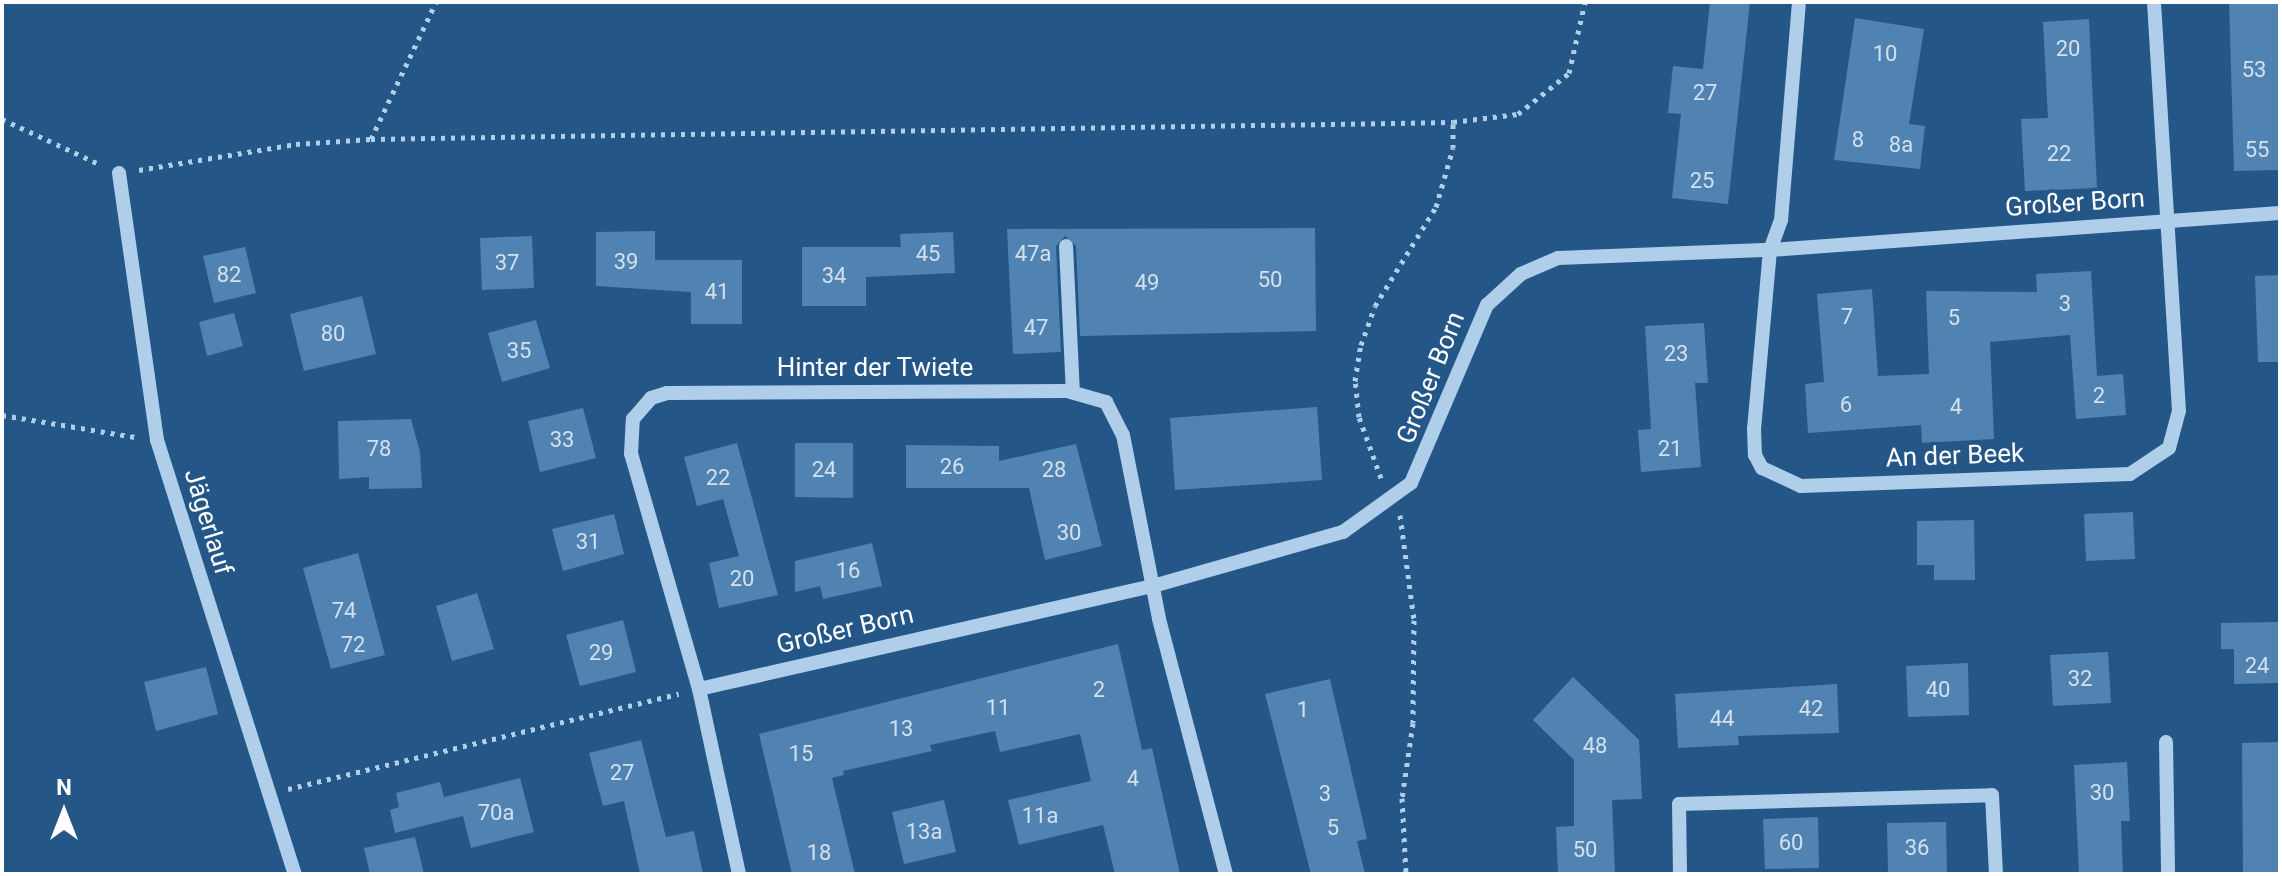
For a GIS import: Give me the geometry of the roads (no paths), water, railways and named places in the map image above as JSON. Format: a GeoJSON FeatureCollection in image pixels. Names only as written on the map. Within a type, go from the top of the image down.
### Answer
{"type":"FeatureCollection","features":[{"type":"Feature","properties":{"kind":"street","name":"An der Beek"},"geometry":{"type":"LineString","coordinates":[[1799,2],[1781,220],[1770,250],[1754,428],[1755,455],[1770,475],[1801,486],[2130,474],[2169,448],[2179,421],[2154,2]]}},
{"type":"Feature","properties":{"kind":"street","name":"Jägerlauf"},"geometry":{"type":"LineString","coordinates":[[119,173],[157,440],[295,874]]}},
{"type":"Feature","properties":{"kind":"street","name":"Großer Born"},"geometry":{"type":"LineString","coordinates":[[699,689],[1153,586],[1317,541],[1365,519],[1393,499],[1417,474],[1487,305],[1521,274],[1576,256],[1770,250],[2280,213]]}},
{"type":"Feature","properties":{"kind":"street"},"geometry":{"type":"LineString","coordinates":[[1066,246],[1073,392]]}},
{"type":"Feature","properties":{"kind":"street","name":"Hinter der Twiete"},"geometry":{"type":"LineString","coordinates":[[739,874],[699,689],[631,454],[633,419],[651,398],[667,393],[1073,392],[1106,402],[1117,416],[1153,586],[1226,874]]}},
{"type":"Feature","properties":{"kind":"street"},"geometry":{"type":"LineString","coordinates":[[2166,742],[2168,874]]}},
{"type":"Feature","properties":{"kind":"street"},"geometry":{"type":"LineString","coordinates":[[1680,874],[1679,804],[1992,795],[1996,874]]}}]}
